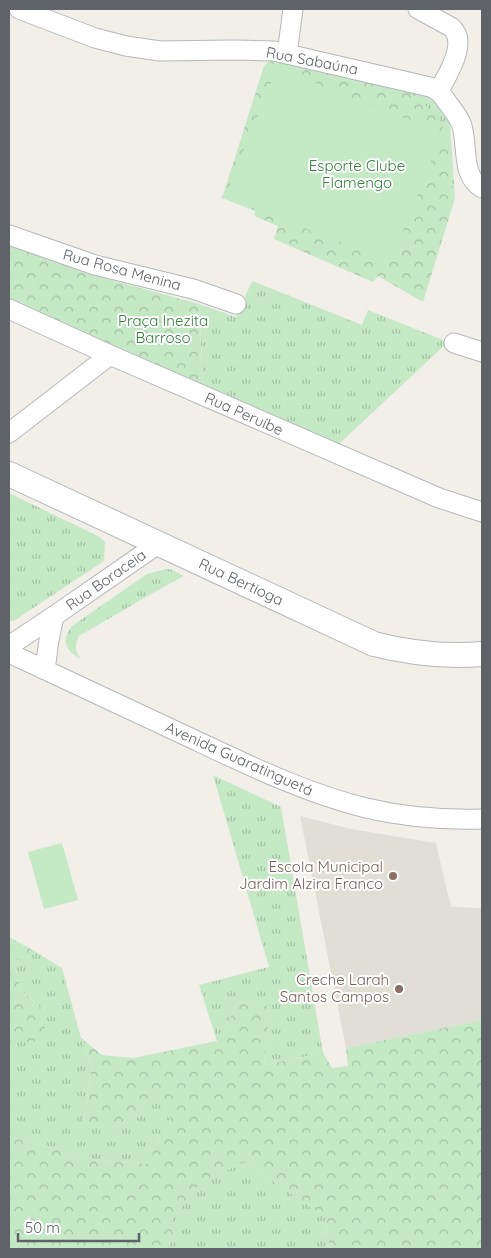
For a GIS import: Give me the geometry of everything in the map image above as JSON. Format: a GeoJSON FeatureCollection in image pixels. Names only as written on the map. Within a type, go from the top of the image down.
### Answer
{"type":"FeatureCollection","features":[{"type":"Feature","properties":{"kind":"street","name":"Rua Sabaúna"},"geometry":{"type":"LineString","coordinates":[[18,9],[95,38],[126,46],[160,51],[264,50],[418,83],[439,91]]}},
{"type":"Feature","properties":{"kind":"street"},"geometry":{"type":"LineString","coordinates":[[287,54],[293,9]]}},
{"type":"Feature","properties":{"kind":"street"},"geometry":{"type":"LineString","coordinates":[[418,9],[451,26],[455,29],[458,36],[457,53],[439,91],[459,119],[468,167],[471,176],[482,188]]}},
{"type":"Feature","properties":{"kind":"street","name":"Rua Rosa Menina"},"geometry":{"type":"LineString","coordinates":[[9,235],[94,265],[192,289],[236,304]]}},
{"type":"Feature","properties":{"kind":"street","name":"Rua Peruíbe"},"geometry":{"type":"LineString","coordinates":[[9,309],[110,355],[440,498],[482,512]]}},
{"type":"Feature","properties":{"kind":"street"},"geometry":{"type":"LineString","coordinates":[[454,342],[482,352]]}},
{"type":"Feature","properties":{"kind":"street"},"geometry":{"type":"LineString","coordinates":[[9,433],[110,355]]}},
{"type":"Feature","properties":{"kind":"street","name":"Rua Bertioga"},"geometry":{"type":"LineString","coordinates":[[9,474],[374,644],[429,654],[455,656],[482,654]]}},
{"type":"Feature","properties":{"kind":"street","name":"Rua Boraceia"},"geometry":{"type":"LineString","coordinates":[[9,646],[158,544]]}},
{"type":"Feature","properties":{"kind":"street","name":"Rua Boraceia"},"geometry":{"type":"LineString","coordinates":[[45,670],[48,640],[54,616]]}},
{"type":"Feature","properties":{"kind":"street","name":"Avenida Guaratinguetá"},"geometry":{"type":"LineString","coordinates":[[9,653],[221,752],[324,796],[398,814],[457,820],[482,819]]}},
{"type":"Feature","properties":{"kind":"shaded area"},"geometry":{"type":"Polygon","coordinates":[[[300,816],[351,829],[436,843],[452,907],[482,908],[482,1020],[346,1048],[300,816]]]}},
{"type":"Feature","properties":{"kind":"green space","name":"Esporte Clube Flamengo"},"geometry":{"type":"Polygon","coordinates":[[[271,60],[408,91],[438,118],[447,136],[455,198],[423,302],[378,276],[373,282],[274,239],[278,226],[254,216],[255,211],[222,198],[264,66],[271,60]]]}},
{"type":"Feature","properties":{"kind":"green space","name":"Esporte Clube Flamengo"},"geometry":{"type":"Polygon","coordinates":[[[277,68],[442,133],[391,262],[225,197],[277,68]]]}},
{"type":"Feature","properties":{"kind":"green space"},"geometry":{"type":"Polygon","coordinates":[[[408,91],[425,95],[444,110],[450,125],[455,198],[451,177],[426,106],[408,91]]]}},
{"type":"Feature","properties":{"kind":"green space","name":"Praça Inezita Barroso"},"geometry":{"type":"Polygon","coordinates":[[[9,245],[86,273],[199,304],[203,385],[9,299],[9,245]]]}},
{"type":"Feature","properties":{"kind":"green space"},"geometry":{"type":"Polygon","coordinates":[[[252,281],[362,325],[368,310],[448,342],[339,444],[203,385],[199,304],[236,317],[252,281]]]}},
{"type":"Feature","properties":{"kind":"green space"},"geometry":{"type":"Polygon","coordinates":[[[9,493],[98,536],[105,542],[104,561],[15,620],[9,622],[9,493]]]}},
{"type":"Feature","properties":{"kind":"green space"},"geometry":{"type":"Polygon","coordinates":[[[166,569],[184,576],[79,636],[76,648],[77,654],[81,659],[68,649],[66,640],[72,626],[147,574],[166,569]]]}},
{"type":"Feature","properties":{"kind":"green space"},"geometry":{"type":"Polygon","coordinates":[[[213,775],[281,807],[323,1053],[264,1065],[270,1006],[239,1002],[217,1041],[199,985],[269,967],[213,775]]]}},
{"type":"Feature","properties":{"kind":"green space"},"geometry":{"type":"Polygon","coordinates":[[[62,843],[78,900],[44,909],[28,852],[62,843]]]}},
{"type":"Feature","properties":{"kind":"green space"},"geometry":{"type":"Polygon","coordinates":[[[9,937],[31,949],[25,959],[13,960],[21,990],[43,1010],[45,1030],[34,1042],[11,1041],[11,1059],[9,1060],[9,937]]]}},
{"type":"Feature","properties":{"kind":"green space"},"geometry":{"type":"Polygon","coordinates":[[[31,949],[62,968],[81,1038],[92,1067],[83,1123],[119,1127],[150,1096],[179,1101],[154,1149],[150,1164],[99,1161],[9,1136],[10,1041],[43,1010],[21,990],[13,959],[25,959],[31,949]]]}},
{"type":"Feature","properties":{"kind":"green space"},"geometry":{"type":"Polygon","coordinates":[[[239,1002],[270,1006],[264,1065],[323,1053],[332,1068],[348,1066],[346,1048],[482,1020],[482,1249],[330,1249],[325,1217],[245,1162],[202,1181],[170,1222],[174,1238],[166,1249],[9,1249],[9,1136],[99,1161],[149,1164],[154,1149],[178,1102],[150,1096],[119,1127],[83,1124],[92,1067],[81,1038],[102,1055],[133,1058],[217,1041],[239,1002]]]}},
{"type":"Feature","properties":{"kind":"green space"},"geometry":{"type":"Polygon","coordinates":[[[245,1162],[325,1217],[330,1249],[166,1249],[174,1238],[170,1222],[202,1181],[245,1162]]]}},
{"type":"Feature","properties":{"kind":"place","name":"Escola Municipal Jardim Alzira Franco"},"geometry":{"type":"Point","coordinates":[393,876]}},
{"type":"Feature","properties":{"kind":"place","name":"Creche Larah Santos Campos"},"geometry":{"type":"Point","coordinates":[399,989]}}]}
